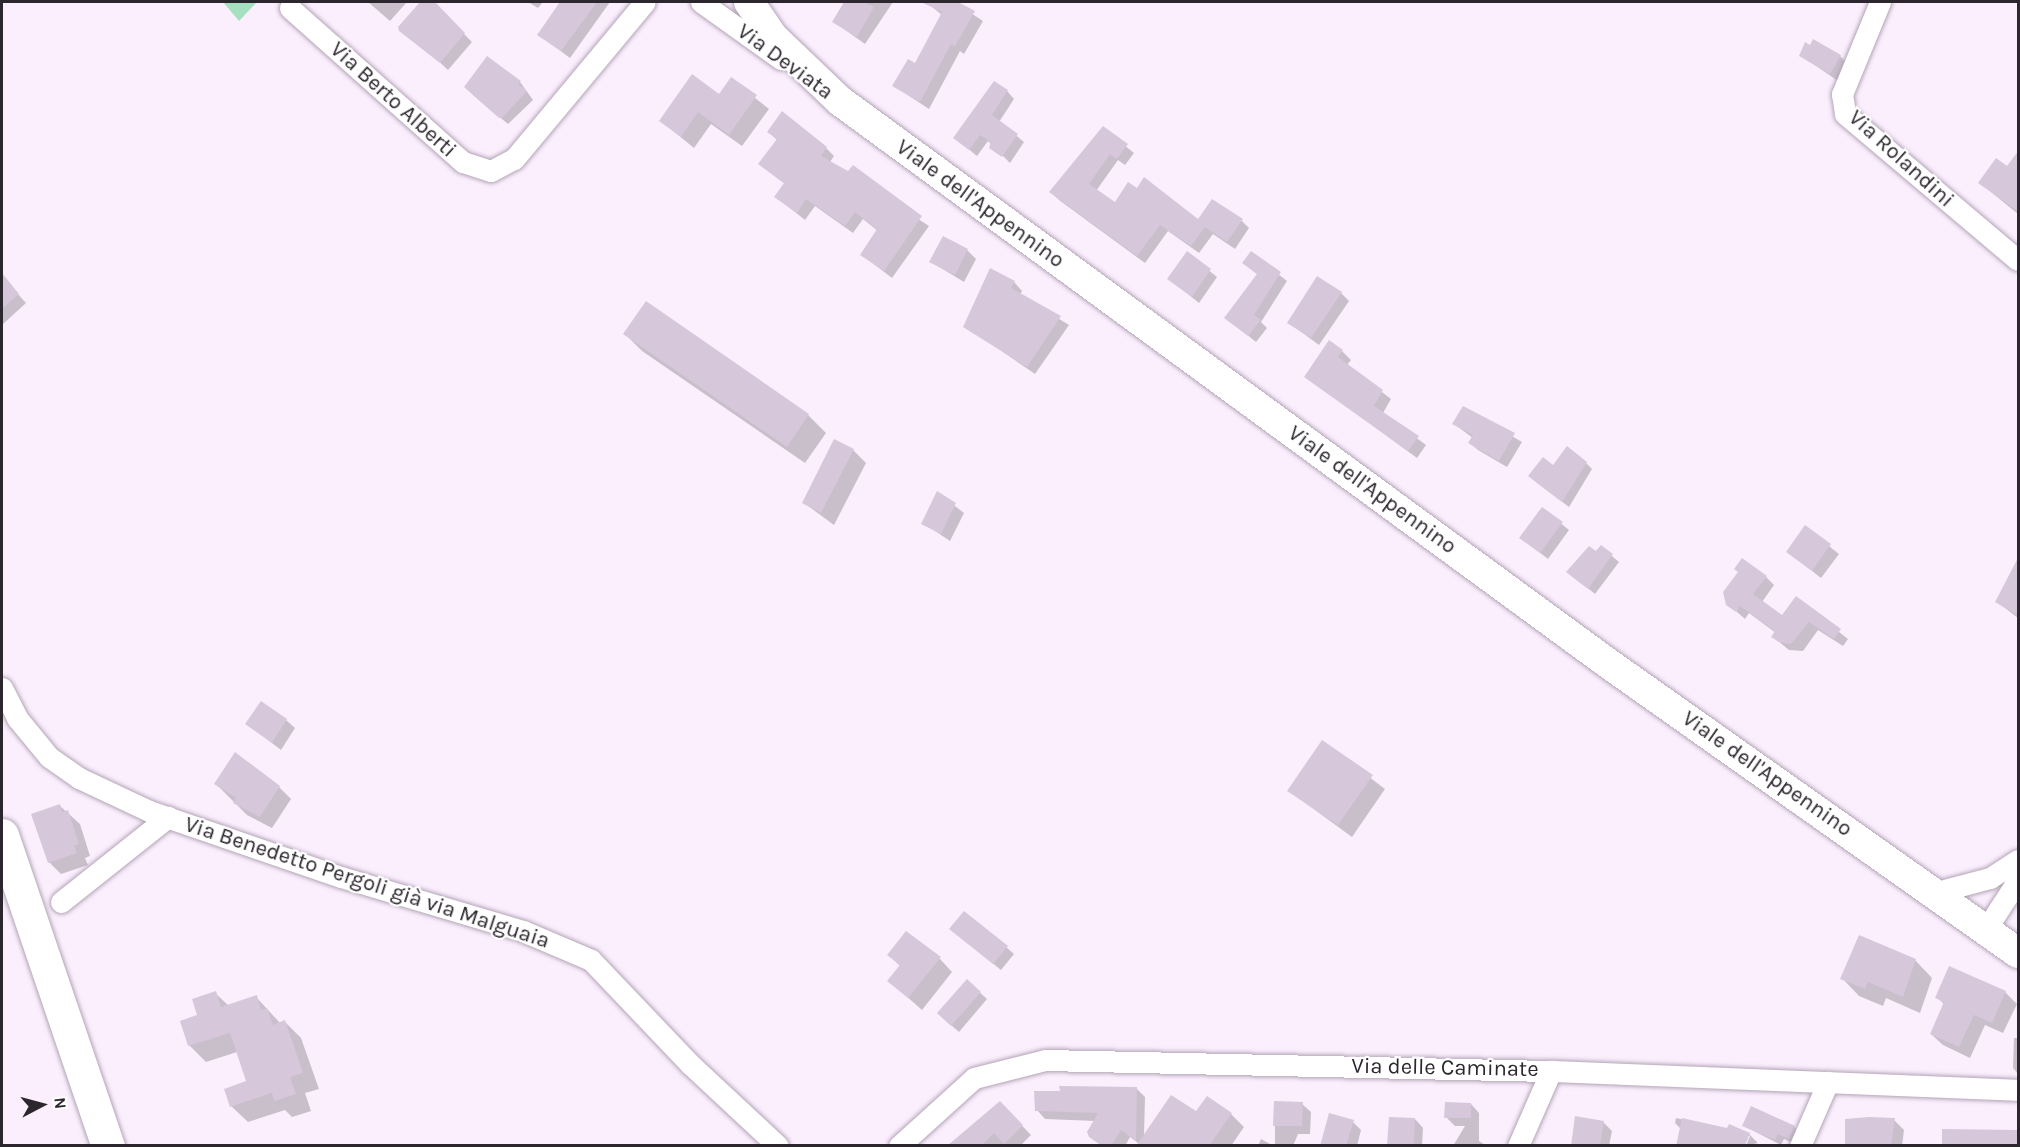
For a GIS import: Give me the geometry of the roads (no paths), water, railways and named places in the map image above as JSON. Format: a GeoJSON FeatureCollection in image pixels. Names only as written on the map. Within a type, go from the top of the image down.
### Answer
{"type":"FeatureCollection","features":[{"type":"Feature","properties":{"kind":"main road","name":"Viale dell'Appennino"},"geometry":{"type":"LineString","coordinates":[[743,10],[840,101],[1609,664],[1937,892],[2019,953]]}},
{"type":"Feature","properties":{"kind":"main road"},"geometry":{"type":"LineString","coordinates":[[2,835],[108,1146]]}},
{"type":"Feature","properties":{"kind":"street","name":"Via Berto Alberti"},"geometry":{"type":"LineString","coordinates":[[290,8],[463,162],[491,171],[514,159],[645,2]]}},
{"type":"Feature","properties":{"kind":"street","name":"Via Deviata"},"geometry":{"type":"LineString","coordinates":[[701,2],[743,10]]}},
{"type":"Feature","properties":{"kind":"street","name":"Via Rolandini"},"geometry":{"type":"LineString","coordinates":[[1880,2],[1842,94],[1845,114],[2019,260]]}},
{"type":"Feature","properties":{"kind":"street","name":"Via Benedetto Pergoli già via Malguaia"},"geometry":{"type":"LineString","coordinates":[[2,688],[17,718],[49,757],[79,778],[168,817],[341,877],[524,931],[591,960],[690,1064],[778,1146]]}},
{"type":"Feature","properties":{"kind":"street"},"geometry":{"type":"LineString","coordinates":[[61,902],[168,817]]}},
{"type":"Feature","properties":{"kind":"street"},"geometry":{"type":"LineString","coordinates":[[1937,892],[1990,878],[2019,860]]}},
{"type":"Feature","properties":{"kind":"street"},"geometry":{"type":"LineString","coordinates":[[1978,922],[1990,878]]}},
{"type":"Feature","properties":{"kind":"street"},"geometry":{"type":"LineString","coordinates":[[1978,922],[2019,880]]}},
{"type":"Feature","properties":{"kind":"street","name":"Via delle Caminate"},"geometry":{"type":"LineString","coordinates":[[899,1146],[975,1078],[1045,1060],[1551,1071],[2019,1090]]}},
{"type":"Feature","properties":{"kind":"street"},"geometry":{"type":"LineString","coordinates":[[1518,1146],[1551,1071]]}},
{"type":"Feature","properties":{"kind":"street"},"geometry":{"type":"LineString","coordinates":[[1800,1146],[1828,1082]]}}]}
